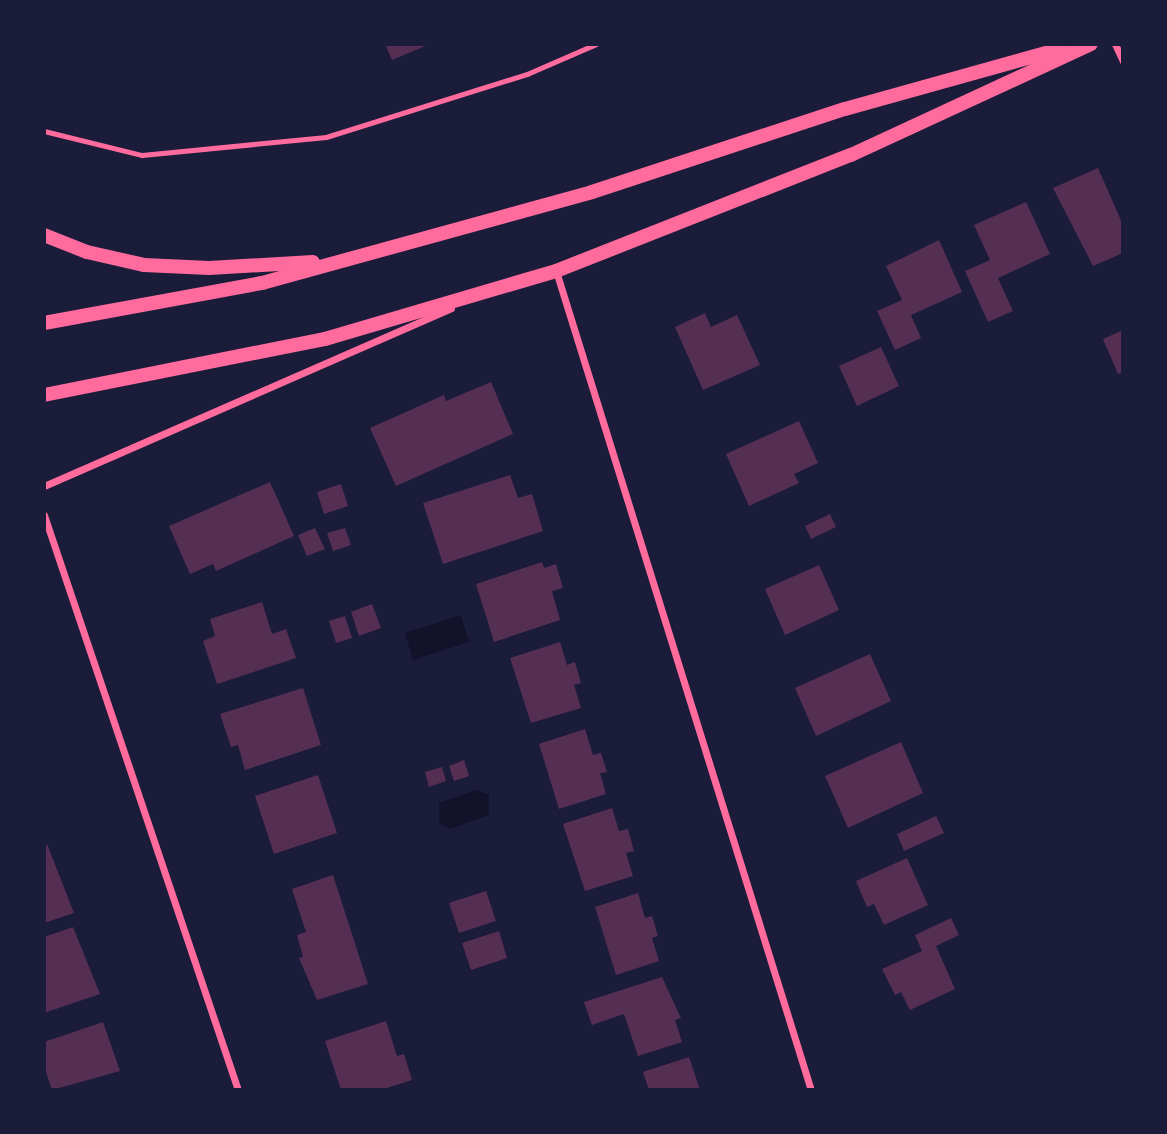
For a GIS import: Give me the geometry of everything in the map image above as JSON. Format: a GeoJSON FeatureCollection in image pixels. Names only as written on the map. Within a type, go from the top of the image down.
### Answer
{"type":"FeatureCollection","features":[{"type":"Feature","properties":{"kind":"main road"},"geometry":{"type":"LineString","coordinates":[[44,323],[262,283],[592,192],[845,109],[1078,44]]}},
{"type":"Feature","properties":{"kind":"main road"},"geometry":{"type":"LineString","coordinates":[[44,395],[325,339],[556,271],[850,155],[1091,44]]}},
{"type":"Feature","properties":{"kind":"main road"},"geometry":{"type":"LineString","coordinates":[[44,235],[87,252],[144,265],[209,268],[343,261]]}},
{"type":"Feature","properties":{"kind":"street"},"geometry":{"type":"LineString","coordinates":[[1115,44],[1123,61]]}},
{"type":"Feature","properties":{"kind":"street"},"geometry":{"type":"LineString","coordinates":[[556,271],[811,1090]]}},
{"type":"Feature","properties":{"kind":"street"},"geometry":{"type":"LineString","coordinates":[[44,486],[481,295]]}},
{"type":"Feature","properties":{"kind":"street"},"geometry":{"type":"LineString","coordinates":[[44,514],[238,1090]]}},
{"type":"Feature","properties":{"kind":"lane"},"geometry":{"type":"LineString","coordinates":[[44,131],[142,155],[326,137],[527,74],[596,44]]}},
{"type":"Feature","properties":{"kind":"shaded area"},"geometry":{"type":"Polygon","coordinates":[[[461,615],[469,642],[413,660],[405,633],[461,615]]]}},
{"type":"Feature","properties":{"kind":"shaded area"},"geometry":{"type":"Polygon","coordinates":[[[476,790],[489,795],[489,815],[450,829],[439,822],[439,803],[476,790]]]}},
{"type":"Feature","properties":{"kind":"building"},"geometry":{"type":"Polygon","coordinates":[[[385,44],[430,44],[392,60],[385,44]]]}},
{"type":"Feature","properties":{"kind":"building"},"geometry":{"type":"Polygon","coordinates":[[[1098,168],[1123,225],[1123,253],[1093,266],[1053,188],[1098,168]]]}},
{"type":"Feature","properties":{"kind":"building"},"geometry":{"type":"Polygon","coordinates":[[[1026,202],[1050,254],[998,278],[1013,311],[988,322],[965,271],[990,260],[974,225],[1026,202]]]}},
{"type":"Feature","properties":{"kind":"building"},"geometry":{"type":"Polygon","coordinates":[[[939,240],[962,292],[911,315],[921,338],[895,350],[877,311],[902,300],[886,266],[939,240]]]}},
{"type":"Feature","properties":{"kind":"building"},"geometry":{"type":"Polygon","coordinates":[[[705,313],[711,327],[737,315],[760,365],[703,390],[675,327],[705,313]]]}},
{"type":"Feature","properties":{"kind":"building"},"geometry":{"type":"Polygon","coordinates":[[[1123,330],[1123,372],[1118,374],[1103,339],[1123,330]]]}},
{"type":"Feature","properties":{"kind":"building"},"geometry":{"type":"Polygon","coordinates":[[[881,347],[899,386],[857,406],[839,366],[881,347]]]}},
{"type":"Feature","properties":{"kind":"building"},"geometry":{"type":"Polygon","coordinates":[[[491,382],[513,434],[396,486],[370,428],[444,395],[446,401],[491,382]]]}},
{"type":"Feature","properties":{"kind":"building"},"geometry":{"type":"Polygon","coordinates":[[[799,421],[818,463],[794,474],[799,483],[749,506],[726,454],[799,421]]]}},
{"type":"Feature","properties":{"kind":"building"},"geometry":{"type":"Polygon","coordinates":[[[510,475],[518,498],[532,494],[543,531],[443,564],[423,503],[510,475]]]}},
{"type":"Feature","properties":{"kind":"building"},"geometry":{"type":"Polygon","coordinates":[[[270,482],[294,536],[216,571],[213,564],[190,574],[169,526],[270,482]]]}},
{"type":"Feature","properties":{"kind":"building"},"geometry":{"type":"Polygon","coordinates":[[[341,484],[348,506],[324,514],[317,492],[341,484]]]}},
{"type":"Feature","properties":{"kind":"building"},"geometry":{"type":"Polygon","coordinates":[[[830,514],[836,527],[811,539],[805,526],[830,514]]]}},
{"type":"Feature","properties":{"kind":"building"},"geometry":{"type":"Polygon","coordinates":[[[315,528],[325,549],[307,556],[298,535],[315,528]]]}},
{"type":"Feature","properties":{"kind":"building"},"geometry":{"type":"Polygon","coordinates":[[[345,528],[351,545],[333,551],[327,533],[345,528]]]}},
{"type":"Feature","properties":{"kind":"building"},"geometry":{"type":"Polygon","coordinates":[[[542,562],[544,568],[556,564],[563,588],[552,591],[560,620],[494,642],[476,584],[542,562]]]}},
{"type":"Feature","properties":{"kind":"building"},"geometry":{"type":"Polygon","coordinates":[[[819,565],[839,610],[785,635],[765,589],[819,565]]]}},
{"type":"Feature","properties":{"kind":"building"},"geometry":{"type":"Polygon","coordinates":[[[262,602],[272,634],[286,629],[296,658],[217,684],[203,641],[215,636],[210,619],[262,602]]]}},
{"type":"Feature","properties":{"kind":"building"},"geometry":{"type":"Polygon","coordinates":[[[372,604],[381,628],[359,636],[351,612],[372,604]]]}},
{"type":"Feature","properties":{"kind":"building"},"geometry":{"type":"Polygon","coordinates":[[[345,616],[352,638],[336,643],[329,621],[345,616]]]}},
{"type":"Feature","properties":{"kind":"building"},"geometry":{"type":"Polygon","coordinates":[[[560,642],[567,665],[575,662],[581,683],[574,685],[581,708],[531,723],[510,658],[560,642]]]}},
{"type":"Feature","properties":{"kind":"building"},"geometry":{"type":"Polygon","coordinates":[[[870,654],[891,701],[816,736],[795,688],[870,654]]]}},
{"type":"Feature","properties":{"kind":"building"},"geometry":{"type":"Polygon","coordinates":[[[303,688],[321,745],[245,770],[238,745],[231,747],[220,714],[303,688]]]}},
{"type":"Feature","properties":{"kind":"building"},"geometry":{"type":"Polygon","coordinates":[[[585,729],[593,755],[601,753],[607,772],[600,773],[606,794],[559,809],[539,744],[585,729]]]}},
{"type":"Feature","properties":{"kind":"building"},"geometry":{"type":"Polygon","coordinates":[[[901,742],[923,793],[848,828],[825,776],[901,742]]]}},
{"type":"Feature","properties":{"kind":"building"},"geometry":{"type":"Polygon","coordinates":[[[464,760],[469,776],[454,781],[449,766],[464,760]]]}},
{"type":"Feature","properties":{"kind":"building"},"geometry":{"type":"Polygon","coordinates":[[[442,767],[446,781],[429,787],[425,772],[442,767]]]}},
{"type":"Feature","properties":{"kind":"building"},"geometry":{"type":"Polygon","coordinates":[[[318,775],[337,833],[274,854],[255,796],[318,775]]]}},
{"type":"Feature","properties":{"kind":"building"},"geometry":{"type":"Polygon","coordinates":[[[612,808],[619,831],[628,829],[634,851],[626,853],[633,876],[585,891],[563,824],[612,808]]]}},
{"type":"Feature","properties":{"kind":"building"},"geometry":{"type":"Polygon","coordinates":[[[936,816],[944,833],[904,851],[897,834],[936,816]]]}},
{"type":"Feature","properties":{"kind":"building"},"geometry":{"type":"Polygon","coordinates":[[[47,844],[74,913],[44,923],[44,845],[47,844]]]}},
{"type":"Feature","properties":{"kind":"building"},"geometry":{"type":"Polygon","coordinates":[[[907,858],[928,905],[884,925],[874,904],[867,907],[856,881],[907,858]]]}},
{"type":"Feature","properties":{"kind":"building"},"geometry":{"type":"Polygon","coordinates":[[[333,875],[368,984],[317,1000],[299,958],[303,957],[297,935],[306,932],[292,889],[333,875]]]}},
{"type":"Feature","properties":{"kind":"building"},"geometry":{"type":"Polygon","coordinates":[[[486,891],[496,921],[459,933],[449,903],[486,891]]]}},
{"type":"Feature","properties":{"kind":"building"},"geometry":{"type":"Polygon","coordinates":[[[638,893],[645,918],[652,916],[658,936],[652,938],[659,961],[616,975],[595,907],[638,893]]]}},
{"type":"Feature","properties":{"kind":"building"},"geometry":{"type":"Polygon","coordinates":[[[951,918],[959,935],[936,946],[955,989],[910,1010],[901,992],[895,995],[882,969],[922,951],[915,935],[951,918]]]}},
{"type":"Feature","properties":{"kind":"building"},"geometry":{"type":"Polygon","coordinates":[[[73,927],[100,994],[44,1013],[44,937],[73,927]]]}},
{"type":"Feature","properties":{"kind":"building"},"geometry":{"type":"Polygon","coordinates":[[[499,931],[507,958],[471,970],[462,943],[499,931]]]}},
{"type":"Feature","properties":{"kind":"building"},"geometry":{"type":"Polygon","coordinates":[[[662,977],[681,1018],[675,1020],[682,1042],[638,1056],[624,1014],[592,1025],[584,1002],[662,977]]]}},
{"type":"Feature","properties":{"kind":"building"},"geometry":{"type":"Polygon","coordinates":[[[386,1021],[397,1056],[404,1054],[412,1080],[381,1090],[341,1090],[325,1041],[386,1021]]]}},
{"type":"Feature","properties":{"kind":"building"},"geometry":{"type":"Polygon","coordinates":[[[103,1022],[120,1071],[52,1090],[44,1066],[44,1042],[103,1022]]]}},
{"type":"Feature","properties":{"kind":"building"},"geometry":{"type":"Polygon","coordinates":[[[689,1057],[700,1090],[649,1090],[643,1072],[689,1057]]]}}]}
